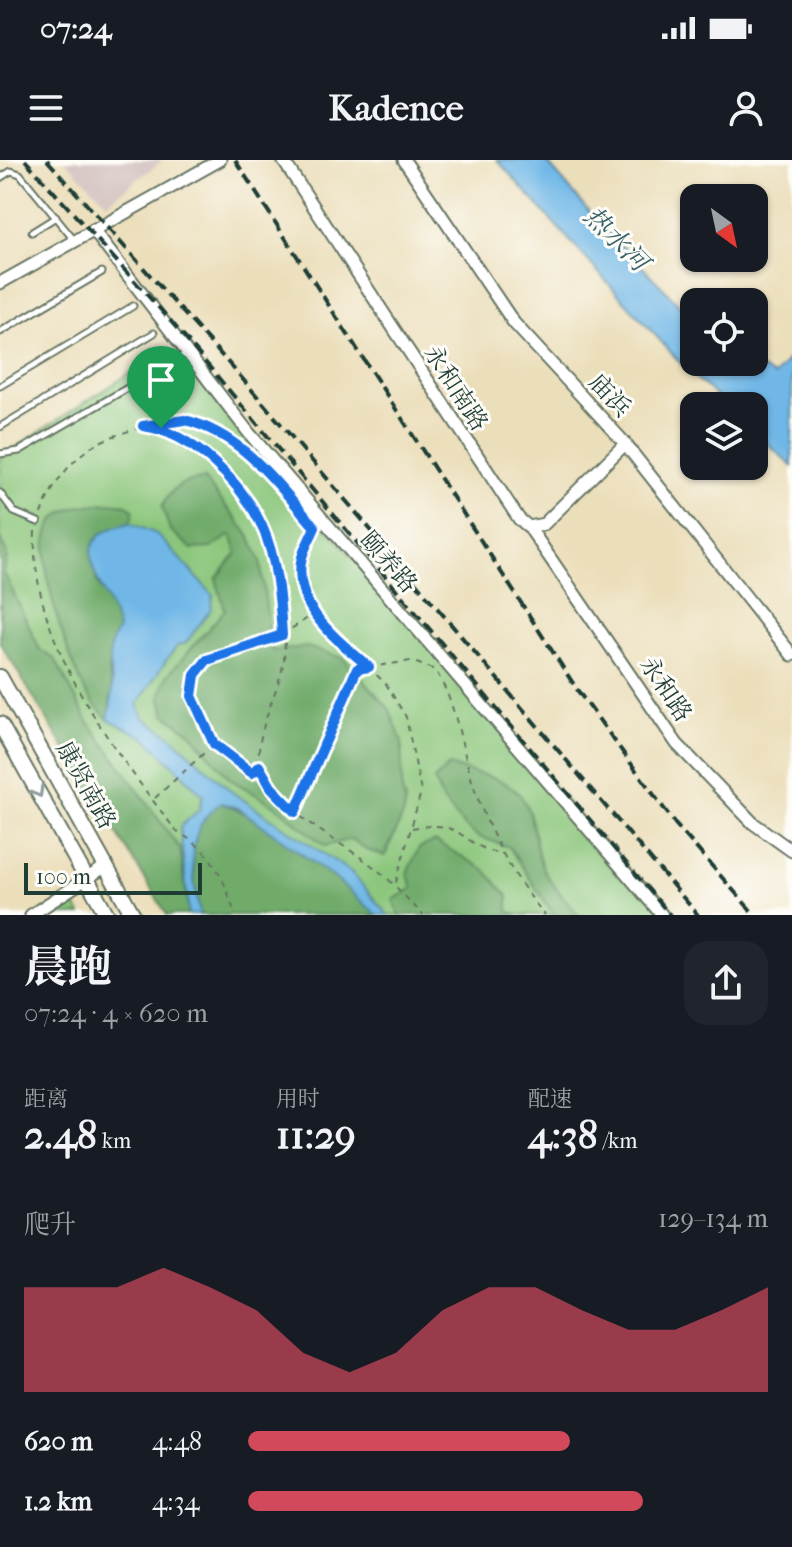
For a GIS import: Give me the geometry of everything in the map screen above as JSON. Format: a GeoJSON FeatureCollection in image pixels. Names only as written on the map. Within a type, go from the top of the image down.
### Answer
{"type":"FeatureCollection","features":[{"type":"Feature","properties":{"kind":"street"},"geometry":{"type":"LineString","coordinates":[[0,283],[220,160]]}},
{"type":"Feature","properties":{"kind":"street","name":"永和南路"},"geometry":{"type":"LineString","coordinates":[[283,160],[479,462],[519,519],[529,527]]}},
{"type":"Feature","properties":{"kind":"street","name":"庙浜"},"geometry":{"type":"LineString","coordinates":[[404,160],[514,323],[625,444],[792,655]]}},
{"type":"Feature","properties":{"kind":"street","name":"颐养路"},"geometry":{"type":"LineString","coordinates":[[93,230],[249,433],[662,915]]}},
{"type":"Feature","properties":{"kind":"street"},"geometry":{"type":"LineString","coordinates":[[529,527],[544,524],[625,444]]}},
{"type":"Feature","properties":{"kind":"street","name":"永和路"},"geometry":{"type":"LineString","coordinates":[[529,527],[677,744],[753,823],[792,851]]}},
{"type":"Feature","properties":{"kind":"street","name":"康贤南路"},"geometry":{"type":"LineString","coordinates":[[0,677],[133,915]]}},
{"type":"Feature","properties":{"kind":"street","name":"康贤南路"},"geometry":{"type":"LineString","coordinates":[[0,724],[107,915]]}},
{"type":"Feature","properties":{"kind":"street"},"geometry":{"type":"LineString","coordinates":[[31,915],[106,866]]}},
{"type":"Feature","properties":{"kind":"lane"},"geometry":{"type":"LineString","coordinates":[[0,178],[11,171],[20,174],[74,240]]}},
{"type":"Feature","properties":{"kind":"lane"},"geometry":{"type":"LineString","coordinates":[[32,232],[56,217]]}},
{"type":"Feature","properties":{"kind":"lane"},"geometry":{"type":"LineString","coordinates":[[0,332],[102,272]]}},
{"type":"Feature","properties":{"kind":"lane"},"geometry":{"type":"LineString","coordinates":[[0,386],[133,306]]}},
{"type":"Feature","properties":{"kind":"lane"},"geometry":{"type":"LineString","coordinates":[[0,427],[154,333]]}},
{"type":"Feature","properties":{"kind":"lane"},"geometry":{"type":"LineString","coordinates":[[0,454],[19,451],[187,354]]}},
{"type":"Feature","properties":{"kind":"lane"},"geometry":{"type":"LineString","coordinates":[[0,493],[14,512],[38,522]]}},
{"type":"Feature","properties":{"kind":"path"},"geometry":{"type":"LineString","coordinates":[[235,915],[224,879],[197,842],[177,832],[78,694],[38,594],[34,533],[66,471],[93,445],[143,426],[185,420],[200,424],[247,449]]}},
{"type":"Feature","properties":{"kind":"path"},"geometry":{"type":"LineString","coordinates":[[143,426],[161,428],[197,449],[242,494],[262,527],[281,602],[284,659],[260,744],[259,766],[271,787],[295,812],[377,869],[423,915]]}},
{"type":"Feature","properties":{"kind":"path"},"geometry":{"type":"LineString","coordinates":[[315,527],[301,561],[303,589],[313,614],[386,684],[406,717],[421,792],[395,887]]}},
{"type":"Feature","properties":{"kind":"path"},"geometry":{"type":"LineString","coordinates":[[259,766],[252,773],[214,744],[192,696],[195,675],[207,660],[282,635],[313,614]]}},
{"type":"Feature","properties":{"kind":"path"},"geometry":{"type":"LineString","coordinates":[[295,812],[357,669],[411,661],[435,670],[452,704],[477,797],[504,854],[545,915]]}},
{"type":"Feature","properties":{"kind":"path"},"geometry":{"type":"LineString","coordinates":[[155,798],[214,744]]}},
{"type":"Feature","properties":{"kind":"path"},"geometry":{"type":"LineString","coordinates":[[412,828],[446,825],[461,832],[479,849],[504,854]]}},
{"type":"Feature","properties":{"kind":"shaded area"},"geometry":{"type":"Polygon","coordinates":[[[65,160],[163,160],[107,203],[65,160]]]}},
{"type":"Feature","properties":{"kind":"green space"},"geometry":{"type":"Polygon","coordinates":[[[169,348],[666,915],[172,915],[145,829],[0,581],[0,457],[169,348]]]}},
{"type":"Feature","properties":{"kind":"green space"},"geometry":{"type":"Polygon","coordinates":[[[204,479],[249,535],[260,560],[272,651],[307,647],[343,658],[389,708],[402,742],[402,791],[405,800],[404,813],[385,856],[367,850],[351,839],[325,846],[277,807],[230,779],[192,734],[165,714],[160,697],[167,676],[225,610],[216,579],[237,553],[231,535],[211,548],[192,549],[170,530],[162,507],[166,500],[178,486],[204,479]]]}},
{"type":"Feature","properties":{"kind":"green space"},"geometry":{"type":"Polygon","coordinates":[[[127,505],[134,511],[130,523],[121,525],[96,580],[115,612],[118,630],[109,671],[112,691],[108,719],[87,695],[70,654],[53,603],[46,553],[48,533],[61,514],[81,506],[127,505]]]}},
{"type":"Feature","properties":{"kind":"green space"},"geometry":{"type":"Polygon","coordinates":[[[0,537],[7,554],[4,573],[40,650],[55,659],[86,718],[180,849],[189,915],[167,915],[0,643],[0,537]]]}},
{"type":"Feature","properties":{"kind":"green space"},"geometry":{"type":"Polygon","coordinates":[[[449,766],[496,779],[519,793],[530,813],[544,871],[579,915],[554,915],[509,847],[477,836],[462,824],[442,799],[434,780],[449,766]]]}},
{"type":"Feature","properties":{"kind":"green space"},"geometry":{"type":"Polygon","coordinates":[[[220,803],[257,820],[303,851],[377,915],[200,915],[193,869],[195,839],[208,813],[220,803]]]}},
{"type":"Feature","properties":{"kind":"green space"},"geometry":{"type":"Polygon","coordinates":[[[435,841],[485,870],[508,896],[508,911],[518,915],[399,915],[393,900],[413,888],[407,873],[419,848],[435,841]]]}},
{"type":"Feature","properties":{"kind":"green space"},"geometry":{"type":"Polygon","coordinates":[[[70,898],[81,915],[44,915],[70,898]]]}},
{"type":"Feature","properties":{"kind":"water"},"geometry":{"type":"Polygon","coordinates":[[[497,160],[545,160],[593,216],[680,306],[680,363],[497,160]]]}},
{"type":"Feature","properties":{"kind":"water"},"geometry":{"type":"Polygon","coordinates":[[[792,355],[792,466],[768,444],[768,392],[712,392],[694,376],[768,376],[768,373],[774,376],[792,355]]]}},
{"type":"Feature","properties":{"kind":"water"},"geometry":{"type":"Polygon","coordinates":[[[130,523],[157,534],[213,595],[211,609],[185,644],[178,645],[138,704],[143,717],[171,736],[232,792],[351,872],[388,915],[377,915],[332,876],[238,808],[221,803],[209,813],[195,839],[193,869],[200,915],[189,915],[180,827],[199,810],[203,795],[146,738],[108,719],[112,693],[110,653],[118,630],[93,568],[91,553],[95,541],[107,530],[130,523]]]}},
{"type":"Feature","properties":{"kind":"railway"},"geometry":{"type":"LineString","coordinates":[[25,160],[169,319],[670,915]]}},
{"type":"Feature","properties":{"kind":"railway"},"geometry":{"type":"LineString","coordinates":[[47,160],[240,376],[698,915]]}},
{"type":"Feature","properties":{"kind":"railway"},"geometry":{"type":"LineString","coordinates":[[235,160],[578,691],[676,825],[755,915]]}},
{"type":"Feature","properties":{"kind":"route"},"geometry":{"type":"LineString","coordinates":[[185,420],[200,424],[247,449],[315,527],[301,561],[303,589],[313,614],[369,667],[357,669],[295,812],[271,787],[259,766],[252,773],[214,744],[192,696],[195,675],[207,660],[282,635],[281,602],[262,527],[242,494],[197,449],[161,428],[143,426],[185,420]]}},
{"type":"Feature","properties":{"kind":"water label","name":"热水河"},"geometry":{"type":"Point","coordinates":[616,239]}}]}
